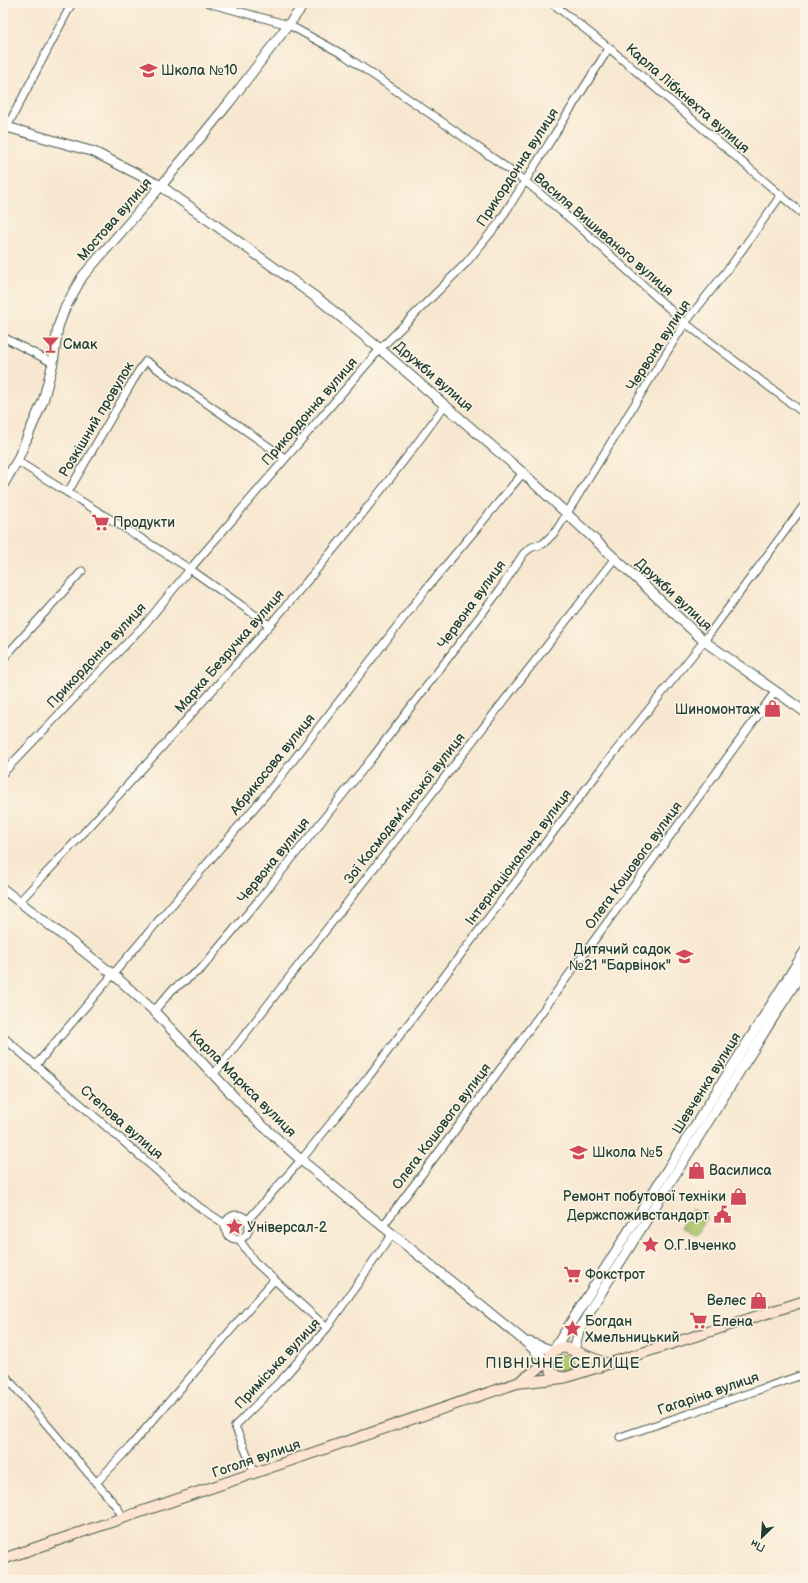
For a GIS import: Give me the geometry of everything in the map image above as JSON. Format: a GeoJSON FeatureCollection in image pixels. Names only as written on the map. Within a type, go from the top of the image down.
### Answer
{"type":"FeatureCollection","features":[{"type":"Feature","properties":{"kind":"main road","name":"Гоголя вулиця"},"geometry":{"type":"LineString","coordinates":[[3,1559],[517,1383],[563,1378],[805,1301]]}},
{"type":"Feature","properties":{"kind":"main road"},"geometry":{"type":"LineString","coordinates":[[563,1378],[552,1373],[548,1362],[553,1351],[564,1347],[608,1364]]}},
{"type":"Feature","properties":{"kind":"main road"},"geometry":{"type":"LineString","coordinates":[[573,1374],[578,1363],[574,1352]]}},
{"type":"Feature","properties":{"kind":"main road","name":"Гоголя вулиця"},"geometry":{"type":"LineString","coordinates":[[517,1383],[548,1362]]}},
{"type":"Feature","properties":{"kind":"street"},"geometry":{"type":"LineString","coordinates":[[5,127],[72,3]]}},
{"type":"Feature","properties":{"kind":"street","name":"Василя Вишиваного вулиця"},"geometry":{"type":"LineString","coordinates":[[208,3],[289,25],[344,55],[525,181],[574,222],[685,323],[805,414]]}},
{"type":"Feature","properties":{"kind":"street","name":"Мостова вулиця"},"geometry":{"type":"LineString","coordinates":[[3,485],[17,461],[43,401],[53,363],[60,321],[65,308],[82,277],[161,186],[228,104],[305,3]]}},
{"type":"Feature","properties":{"kind":"street","name":"Карла Лібкнехта вулиця"},"geometry":{"type":"LineString","coordinates":[[552,3],[610,48],[805,216]]}},
{"type":"Feature","properties":{"kind":"street","name":"Прикордонна вулиця"},"geometry":{"type":"LineString","coordinates":[[3,773],[146,623],[190,569],[380,348],[466,263],[498,224],[610,48]]}},
{"type":"Feature","properties":{"kind":"street","name":"Дружби вулиця"},"geometry":{"type":"LineString","coordinates":[[5,127],[94,152],[161,186],[322,302],[380,348],[523,473],[704,641],[805,712]]}},
{"type":"Feature","properties":{"kind":"street","name":"Червона вулиця"},"geometry":{"type":"LineString","coordinates":[[154,1012],[172,990],[200,969],[258,901],[381,745],[499,591],[524,553],[532,547],[543,544],[556,531],[568,515],[685,323],[732,264],[781,194]]}},
{"type":"Feature","properties":{"kind":"street"},"geometry":{"type":"LineString","coordinates":[[3,337],[53,363]]}},
{"type":"Feature","properties":{"kind":"street","name":"Розкішний провулок"},"geometry":{"type":"LineString","coordinates":[[68,492],[138,372],[146,361],[285,458]]}},
{"type":"Feature","properties":{"kind":"street","name":"Марка Безручка вулиця"},"geometry":{"type":"LineString","coordinates":[[19,902],[111,805],[269,625],[355,523],[412,452],[445,405]]}},
{"type":"Feature","properties":{"kind":"street","name":"Розкішний провулок"},"geometry":{"type":"LineString","coordinates":[[17,461],[190,569],[269,625]]}},
{"type":"Feature","properties":{"kind":"street","name":"Абрикосова вулиця"},"geometry":{"type":"LineString","coordinates":[[36,1065],[114,975],[278,780],[426,589],[523,473]]}},
{"type":"Feature","properties":{"kind":"street","name":"Інтернаціональна вулиця"},"geometry":{"type":"LineString","coordinates":[[247,1221],[301,1160],[369,1076],[601,769],[704,641],[805,504]]}},
{"type":"Feature","properties":{"kind":"street","name":"Зої Космодем’янської вулиця"},"geometry":{"type":"LineString","coordinates":[[214,1074],[615,558]]}},
{"type":"Feature","properties":{"kind":"street"},"geometry":{"type":"LineString","coordinates":[[3,659],[82,571]]}},
{"type":"Feature","properties":{"kind":"street","name":"Олега Кошового вулиця"},"geometry":{"type":"LineString","coordinates":[[382,1227],[466,1116],[775,692]]}},
{"type":"Feature","properties":{"kind":"street","name":"Карла Маркса вулиця"},"geometry":{"type":"LineString","coordinates":[[3,889],[114,975],[154,1012],[254,1118],[301,1160],[522,1339],[548,1362]]}},
{"type":"Feature","properties":{"kind":"street","name":"Шевченка вулиця"},"geometry":{"type":"LineString","coordinates":[[783,996],[805,951]]}},
{"type":"Feature","properties":{"kind":"street","name":"Шевченка вулиця"},"geometry":{"type":"LineString","coordinates":[[553,1351],[684,1153],[783,996],[805,968]]}},
{"type":"Feature","properties":{"kind":"street","name":"Степова вулиця"},"geometry":{"type":"LineString","coordinates":[[3,1037],[199,1207],[225,1224]]}},
{"type":"Feature","properties":{"kind":"street","name":"Шевченка вулиця"},"geometry":{"type":"LineString","coordinates":[[574,1352],[579,1330],[684,1153]]}},
{"type":"Feature","properties":{"kind":"street"},"geometry":{"type":"LineString","coordinates":[[240,1239],[248,1232],[247,1221],[242,1216],[233,1216],[227,1220],[225,1224],[228,1236],[240,1239],[254,1261],[327,1328]]}},
{"type":"Feature","properties":{"kind":"street","name":"Приміська вулиця"},"geometry":{"type":"LineString","coordinates":[[255,1473],[235,1426],[286,1375],[327,1328],[392,1234]]}},
{"type":"Feature","properties":{"kind":"street"},"geometry":{"type":"LineString","coordinates":[[96,1483],[129,1448],[274,1280]]}},
{"type":"Feature","properties":{"kind":"street","name":"Карла Маркса вулиця"},"geometry":{"type":"LineString","coordinates":[[522,1339],[553,1351]]}},
{"type":"Feature","properties":{"kind":"street"},"geometry":{"type":"LineString","coordinates":[[3,1373],[124,1518]]}},
{"type":"Feature","properties":{"kind":"street","name":"Гагаріна вулиця"},"geometry":{"type":"LineString","coordinates":[[620,1437],[805,1374]]}},
{"type":"Feature","properties":{"kind":"green space"},"geometry":{"type":"Polygon","coordinates":[[[692,1209],[707,1217],[697,1235],[682,1227],[692,1209]]]}},
{"type":"Feature","properties":{"kind":"green space"},"geometry":{"type":"Polygon","coordinates":[[[233,1221],[237,1221],[241,1227],[237,1233],[233,1233],[229,1229],[229,1225],[233,1221]]]}},
{"type":"Feature","properties":{"kind":"green space"},"geometry":{"type":"Polygon","coordinates":[[[563,1354],[569,1357],[572,1363],[569,1369],[563,1372],[557,1369],[554,1363],[557,1357],[563,1354]]]}},
{"type":"Feature","properties":{"kind":"place","name":"Школа №10"},"geometry":{"type":"Point","coordinates":[148,70]}},
{"type":"Feature","properties":{"kind":"place","name":"Смак"},"geometry":{"type":"Point","coordinates":[50,344]}},
{"type":"Feature","properties":{"kind":"place","name":"Продукти"},"geometry":{"type":"Point","coordinates":[100,522]}},
{"type":"Feature","properties":{"kind":"place","name":"Шиномонтаж"},"geometry":{"type":"Point","coordinates":[773,709]}},
{"type":"Feature","properties":{"kind":"place","name":"Дитячий садок №21 \"Барвінок\""},"geometry":{"type":"Point","coordinates":[684,957]}},
{"type":"Feature","properties":{"kind":"place","name":"Школа №5"},"geometry":{"type":"Point","coordinates":[579,1152]}},
{"type":"Feature","properties":{"kind":"place","name":"Василиса"},"geometry":{"type":"Point","coordinates":[696,1170]}},
{"type":"Feature","properties":{"kind":"place","name":"Ремонт побутової техніки"},"geometry":{"type":"Point","coordinates":[739,1196]}},
{"type":"Feature","properties":{"kind":"place","name":"Держспоживстандарт"},"geometry":{"type":"Point","coordinates":[722,1215]}},
{"type":"Feature","properties":{"kind":"place","name":"Універсал-2"},"geometry":{"type":"Point","coordinates":[234,1227]}},
{"type":"Feature","properties":{"kind":"place","name":"О.Г.Івченко"},"geometry":{"type":"Point","coordinates":[651,1245]}},
{"type":"Feature","properties":{"kind":"place","name":"Фокстрот"},"geometry":{"type":"Point","coordinates":[572,1274]}},
{"type":"Feature","properties":{"kind":"place","name":"Велес"},"geometry":{"type":"Point","coordinates":[759,1300]}},
{"type":"Feature","properties":{"kind":"place","name":"Елена"},"geometry":{"type":"Point","coordinates":[699,1321]}},
{"type":"Feature","properties":{"kind":"place","name":"Богдан Хмельницький"},"geometry":{"type":"Point","coordinates":[572,1329]}},
{"type":"Feature","properties":{"kind":"district","name":"ПІВНІЧНЕ СЕЛИЩЕ"},"geometry":{"type":"Point","coordinates":[563,1363]}}]}
